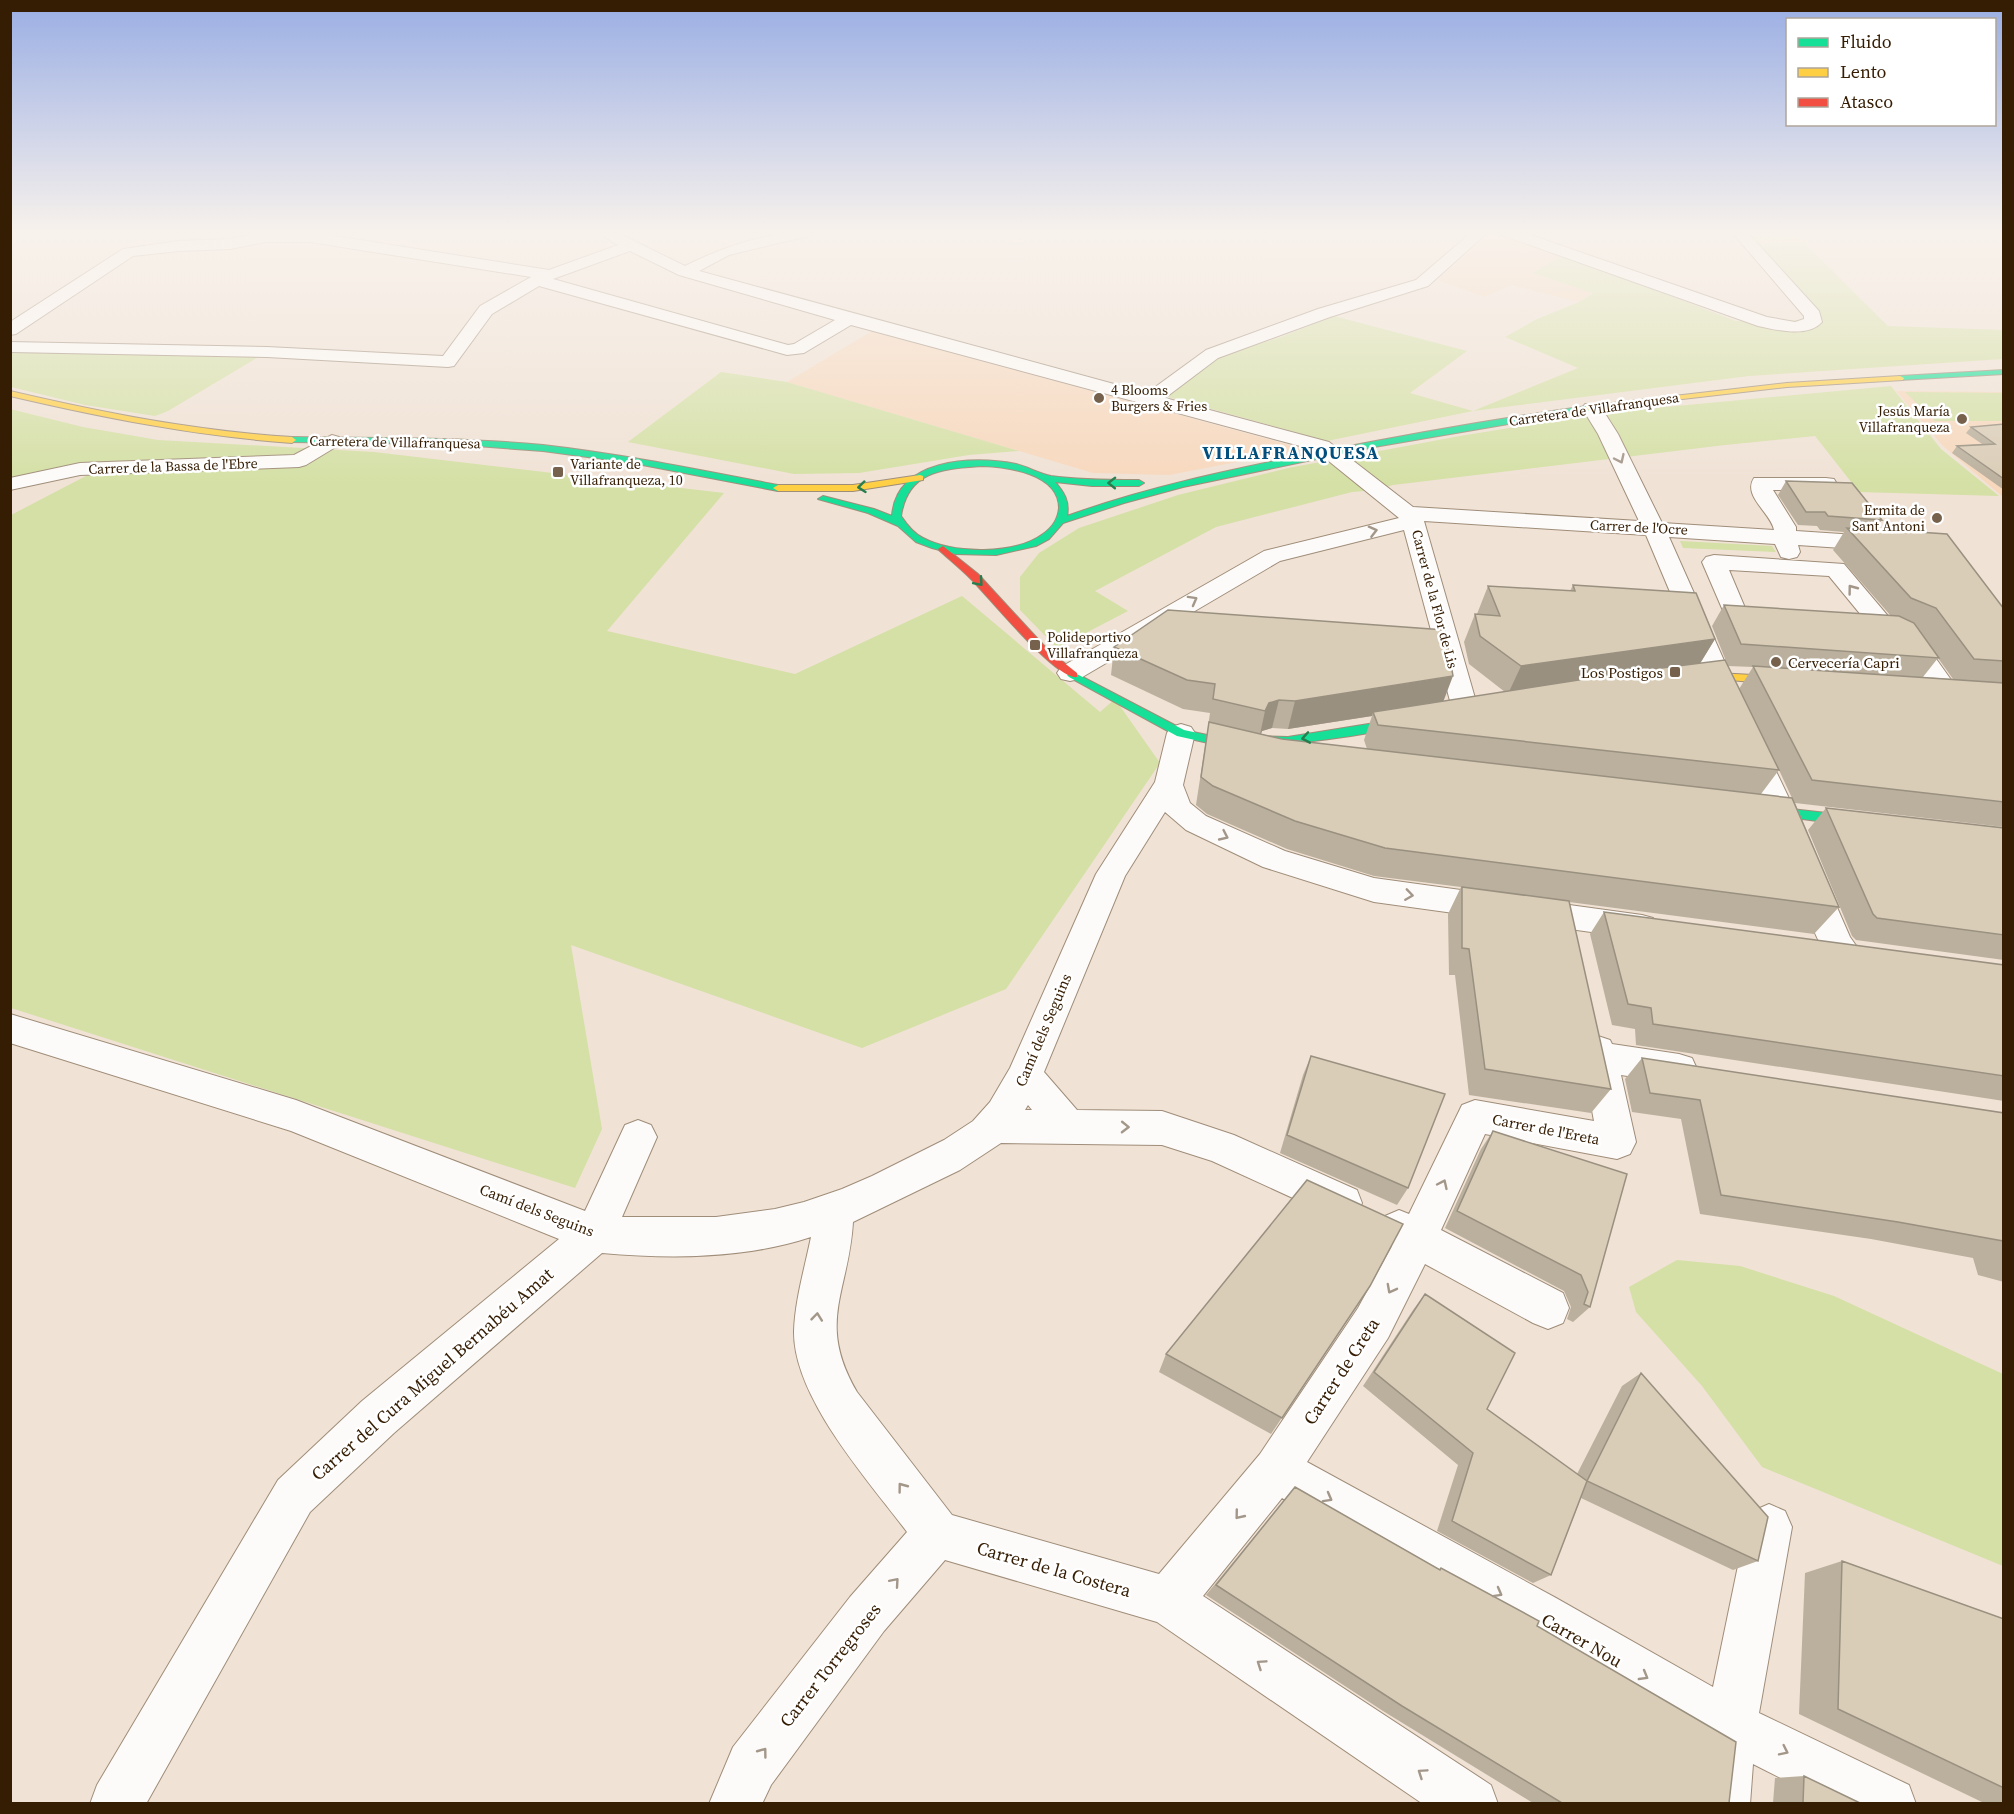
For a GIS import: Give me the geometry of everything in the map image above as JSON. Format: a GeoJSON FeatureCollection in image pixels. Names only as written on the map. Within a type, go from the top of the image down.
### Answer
{"type":"FeatureCollection","features":[{"type":"Feature","properties":{"kind":"main road","name":"Carretera de Villafranquesa"},"geometry":{"type":"LineString","coordinates":[[1022,547],[1046,536],[1061,521],[1120,499],[1191,479],[1480,424],[1592,408],[1788,385],[2003,372]]}},
{"type":"Feature","properties":{"kind":"main road","name":"Carretera de Villafranquesa"},"geometry":{"type":"LineString","coordinates":[[10,393],[112,418],[180,430],[257,438],[448,442],[543,448],[603,456],[781,488],[862,508],[901,524],[918,538],[943,549]]}},
{"type":"Feature","properties":{"kind":"main road"},"geometry":{"type":"LineString","coordinates":[[901,524],[897,516],[898,499],[910,484],[948,467],[982,463],[1015,467],[1043,478],[1061,493],[1065,512],[1061,521]]}},
{"type":"Feature","properties":{"kind":"main road","name":"Carretera de Villafranquesa"},"geometry":{"type":"LineString","coordinates":[[781,488],[853,488],[920,478]]}},
{"type":"Feature","properties":{"kind":"main road","name":"Carretera de Villafranquesa"},"geometry":{"type":"LineString","coordinates":[[1043,478],[1112,483],[1191,479]]}},
{"type":"Feature","properties":{"kind":"main road"},"geometry":{"type":"LineString","coordinates":[[943,549],[983,553],[1022,547]]}},
{"type":"Feature","properties":{"kind":"main road"},"geometry":{"type":"LineString","coordinates":[[1008,568],[1022,547]]}},
{"type":"Feature","properties":{"kind":"main road"},"geometry":{"type":"LineString","coordinates":[[943,549],[969,572],[1044,652],[1070,673],[1181,733],[1212,738],[1275,755]]}},
{"type":"Feature","properties":{"kind":"main road"},"geometry":{"type":"LineString","coordinates":[[1006,592],[1013,617]]}},
{"type":"Feature","properties":{"kind":"main road"},"geometry":{"type":"LineString","coordinates":[[1671,682],[1717,676],[1798,681]]}},
{"type":"Feature","properties":{"kind":"main road"},"geometry":{"type":"LineString","coordinates":[[1212,738],[1349,743],[1424,719]]}},
{"type":"Feature","properties":{"kind":"main road"},"geometry":{"type":"LineString","coordinates":[[1746,808],[1875,824]]}},
{"type":"Feature","properties":{"kind":"street"},"geometry":{"type":"LineString","coordinates":[[10,330],[30,317]]}},
{"type":"Feature","properties":{"kind":"street"},"geometry":{"type":"LineString","coordinates":[[10,347],[267,352],[448,362],[481,317]]}},
{"type":"Feature","properties":{"kind":"street"},"geometry":{"type":"LineString","coordinates":[[674,317],[787,350],[798,349],[849,319]]}},
{"type":"Feature","properties":{"kind":"street","name":"Carrer de la Flor de Lis"},"geometry":{"type":"LineString","coordinates":[[841,317],[1310,441],[1331,452],[1410,517],[1436,647],[1466,712]]}},
{"type":"Feature","properties":{"kind":"street"},"geometry":{"type":"LineString","coordinates":[[1151,399],[1212,354],[1314,317]]}},
{"type":"Feature","properties":{"kind":"street"},"geometry":{"type":"LineString","coordinates":[[1751,317],[1796,327],[1810,325],[1813,322],[1813,317]]}},
{"type":"Feature","properties":{"kind":"street"},"geometry":{"type":"LineString","coordinates":[[1592,408],[1608,434],[1654,528],[1692,612],[1717,676],[1782,812],[1837,944],[1858,956],[1812,950]]}},
{"type":"Feature","properties":{"kind":"street","name":"Carrer de la Bassa de l'Ebre"},"geometry":{"type":"LineString","coordinates":[[10,484],[80,469],[299,461],[332,441]]}},
{"type":"Feature","properties":{"kind":"street"},"geometry":{"type":"LineString","coordinates":[[1799,567],[1789,552],[1784,538],[1785,527],[1762,492],[1762,483],[1826,484]]}},
{"type":"Feature","properties":{"kind":"street","name":"Carrer de l'Ocre"},"geometry":{"type":"LineString","coordinates":[[1070,673],[1272,556],[1410,517],[1654,528],[1871,543]]}},
{"type":"Feature","properties":{"kind":"street"},"geometry":{"type":"LineString","coordinates":[[1692,612],[1747,616],[1714,562],[1836,569],[1884,627]]}},
{"type":"Feature","properties":{"kind":"street"},"geometry":{"type":"LineString","coordinates":[[1848,624],[1884,627],[1908,637],[1942,691]]}},
{"type":"Feature","properties":{"kind":"street"},"geometry":{"type":"LineString","coordinates":[[1146,627],[1192,630]]}},
{"type":"Feature","properties":{"kind":"street","name":"Camí dels Seguins"},"geometry":{"type":"LineString","coordinates":[[10,1028],[296,1116],[595,1234],[644,1238],[696,1237],[750,1232],[802,1221],[834,1211],[937,1163],[993,1126],[1008,1107],[1025,1075],[1092,915],[1122,854],[1136,837],[1169,785],[1181,733]]}},
{"type":"Feature","properties":{"kind":"street"},"geometry":{"type":"LineString","coordinates":[[1169,785],[1178,809],[1196,823],[1274,859],[1374,890],[1673,932]]}},
{"type":"Feature","properties":{"kind":"street"},"geometry":{"type":"LineString","coordinates":[[1136,837],[1196,823]]}},
{"type":"Feature","properties":{"kind":"street"},"geometry":{"type":"LineString","coordinates":[[1568,918],[1576,953]]}},
{"type":"Feature","properties":{"kind":"street"},"geometry":{"type":"LineString","coordinates":[[1591,1022],[1599,1057],[1715,1074]]}},
{"type":"Feature","properties":{"kind":"street","name":"Carrer de l'Ereta"},"geometry":{"type":"LineString","coordinates":[[1475,1116],[1617,1142],[1599,1057]]}},
{"type":"Feature","properties":{"kind":"street"},"geometry":{"type":"LineString","coordinates":[[1025,1075],[1067,1126]]}},
{"type":"Feature","properties":{"kind":"street","name":"Carrer de Creta"},"geometry":{"type":"LineString","coordinates":[[1168,1601],[1276,1470],[1373,1323],[1418,1237],[1475,1116]]}},
{"type":"Feature","properties":{"kind":"street"},"geometry":{"type":"LineString","coordinates":[[993,1126],[1162,1128],[1221,1147],[1418,1237],[1548,1308]]}},
{"type":"Feature","properties":{"kind":"street"},"geometry":{"type":"LineString","coordinates":[[595,1234],[638,1137]]}},
{"type":"Feature","properties":{"kind":"street"},"geometry":{"type":"LineString","coordinates":[[834,1211],[816,1314],[815,1334],[820,1361],[827,1380],[842,1407],[936,1534]]}},
{"type":"Feature","properties":{"kind":"street","name":"Carrer del Cura Miguel Bernabéu Amat"},"geometry":{"type":"LineString","coordinates":[[116,1803],[294,1496],[378,1417],[595,1234]]}},
{"type":"Feature","properties":{"kind":"street","name":"Carrer Nou"},"geometry":{"type":"LineString","coordinates":[[1276,1470],[1539,1615],[1731,1726],[1890,1803]]}},
{"type":"Feature","properties":{"kind":"street"},"geometry":{"type":"LineString","coordinates":[[1723,1803],[1731,1726],[1769,1527]]}},
{"type":"Feature","properties":{"kind":"street","name":"Carrer de la Costera"},"geometry":{"type":"LineString","coordinates":[[936,1534],[1168,1601],[1472,1803]]}},
{"type":"Feature","properties":{"kind":"street","name":"Carrer Torregroses"},"geometry":{"type":"LineString","coordinates":[[735,1803],[752,1766],[867,1614],[936,1534]]}},
{"type":"Feature","properties":{"kind":"shaded area"},"geometry":{"type":"Polygon","coordinates":[[[872,331],[1304,449],[1169,475],[1093,473],[787,382],[872,331]]]}},
{"type":"Feature","properties":{"kind":"shaded area","name":"Jesús María Villafranqueza"},"geometry":{"type":"Polygon","coordinates":[[[1896,391],[2003,392],[2003,497],[1943,446],[1896,391]]]}},
{"type":"Feature","properties":{"kind":"green space"},"geometry":{"type":"Polygon","coordinates":[[[1332,317],[1467,351],[1410,393],[1473,411],[1327,441],[1161,395],[1215,357],[1281,337],[1332,317]]]}},
{"type":"Feature","properties":{"kind":"green space"},"geometry":{"type":"Polygon","coordinates":[[[1543,317],[1725,317],[1736,321],[1811,320],[1808,317],[1879,317],[1888,326],[2003,330],[2003,359],[1749,376],[1473,411],[1578,368],[1505,337],[1543,317]]]}},
{"type":"Feature","properties":{"kind":"green space"},"geometry":{"type":"Polygon","coordinates":[[[11,351],[267,352],[168,411],[155,416],[85,405],[11,387],[11,351]]]}},
{"type":"Feature","properties":{"kind":"green space"},"geometry":{"type":"Polygon","coordinates":[[[721,372],[787,382],[1019,451],[969,455],[859,473],[794,474],[628,442],[721,372]]]}},
{"type":"Feature","properties":{"kind":"green space"},"geometry":{"type":"Polygon","coordinates":[[[1891,386],[1941,449],[1999,496],[1859,492],[1815,436],[1725,445],[1393,485],[1376,490],[1352,492],[1216,527],[1095,591],[1128,611],[1057,648],[1020,610],[1020,577],[1039,553],[1079,528],[1178,495],[1288,468],[1558,420],[1634,410],[1891,386]]]}},
{"type":"Feature","properties":{"kind":"green space"},"geometry":{"type":"Polygon","coordinates":[[[1905,392],[2003,393],[2003,421],[1935,421],[1905,392]]]}},
{"type":"Feature","properties":{"kind":"green space"},"geometry":{"type":"Polygon","coordinates":[[[10,409],[83,427],[158,440],[374,452],[724,493],[607,631],[795,674],[962,596],[1100,712],[1115,699],[1160,763],[1006,989],[862,1048],[571,945],[602,1129],[575,1188],[11,1008],[11,515],[109,464],[11,480],[10,409]]]}},
{"type":"Feature","properties":{"kind":"green space"},"geometry":{"type":"Polygon","coordinates":[[[1680,541],[1772,546],[1776,552],[1683,548],[1680,541]]]}},
{"type":"Feature","properties":{"kind":"green space"},"geometry":{"type":"Polygon","coordinates":[[[1677,1260],[1740,1266],[1834,1296],[2003,1374],[2003,1566],[1762,1467],[1702,1386],[1636,1312],[1629,1287],[1677,1260]]]}},
{"type":"Feature","properties":{"kind":"building"},"geometry":{"type":"Polygon","coordinates":[[[2004,424],[2004,479],[1957,446],[1995,444],[1971,427],[2004,424]]]}},
{"type":"Feature","properties":{"kind":"building"},"geometry":{"type":"Polygon","coordinates":[[[1786,481],[1852,483],[1882,520],[1828,516],[1825,512],[1806,512],[1786,481]]]}},
{"type":"Feature","properties":{"kind":"building"},"geometry":{"type":"Polygon","coordinates":[[[1898,525],[1903,531],[1947,534],[2004,609],[2004,661],[1974,659],[1936,608],[1911,598],[1847,528],[1886,530],[1898,525]]]}},
{"type":"Feature","properties":{"kind":"building"},"geometry":{"type":"Polygon","coordinates":[[[1573,585],[1696,593],[1715,639],[1521,666],[1480,636],[1475,614],[1500,616],[1488,586],[1575,591],[1573,585]]]}},
{"type":"Feature","properties":{"kind":"building"},"geometry":{"type":"Polygon","coordinates":[[[1724,605],[1899,616],[1914,623],[1939,658],[1741,644],[1724,605]]]}},
{"type":"Feature","properties":{"kind":"building"},"geometry":{"type":"Polygon","coordinates":[[[1168,610],[1445,630],[1453,676],[1295,701],[1279,700],[1269,703],[1265,711],[1213,699],[1215,684],[1187,680],[1114,647],[1168,610]]]}},
{"type":"Feature","properties":{"kind":"building"},"geometry":{"type":"Polygon","coordinates":[[[1725,660],[1779,770],[1378,725],[1373,712],[1630,672],[1725,660]]]}},
{"type":"Feature","properties":{"kind":"building"},"geometry":{"type":"Polygon","coordinates":[[[1753,666],[2004,683],[2004,802],[1812,780],[1753,666]]]}},
{"type":"Feature","properties":{"kind":"building"},"geometry":{"type":"Polygon","coordinates":[[[1209,722],[1282,739],[1792,798],[1839,907],[1385,848],[1295,821],[1213,786],[1201,777],[1209,722]]]}},
{"type":"Feature","properties":{"kind":"building"},"geometry":{"type":"Polygon","coordinates":[[[1826,808],[2004,828],[2004,935],[1877,918],[1873,914],[1826,808]]]}},
{"type":"Feature","properties":{"kind":"building"},"geometry":{"type":"Polygon","coordinates":[[[1462,887],[1569,901],[1611,1089],[1485,1069],[1469,949],[1462,948],[1462,887]]]}},
{"type":"Feature","properties":{"kind":"building"},"geometry":{"type":"Polygon","coordinates":[[[1604,912],[2004,965],[2004,1076],[1653,1024],[1651,1008],[1628,1004],[1604,912]]]}},
{"type":"Feature","properties":{"kind":"building"},"geometry":{"type":"Polygon","coordinates":[[[1311,1056],[1445,1094],[1408,1188],[1287,1135],[1311,1056]]]}},
{"type":"Feature","properties":{"kind":"building"},"geometry":{"type":"Polygon","coordinates":[[[1642,1058],[2004,1113],[2004,1243],[1898,1222],[1721,1195],[1700,1100],[1650,1093],[1642,1058]]]}},
{"type":"Feature","properties":{"kind":"building"},"geometry":{"type":"Polygon","coordinates":[[[1493,1131],[1627,1174],[1590,1307],[1584,1304],[1588,1292],[1581,1275],[1457,1211],[1493,1131]]]}},
{"type":"Feature","properties":{"kind":"building"},"geometry":{"type":"Polygon","coordinates":[[[1307,1180],[1403,1224],[1370,1286],[1282,1418],[1166,1354],[1307,1180]]]}},
{"type":"Feature","properties":{"kind":"building"},"geometry":{"type":"Polygon","coordinates":[[[1425,1294],[1515,1353],[1487,1409],[1587,1481],[1551,1575],[1452,1521],[1473,1453],[1374,1372],[1425,1294]]]}},
{"type":"Feature","properties":{"kind":"building"},"geometry":{"type":"Polygon","coordinates":[[[1641,1373],[1768,1517],[1758,1561],[1587,1481],[1641,1373]]]}},
{"type":"Feature","properties":{"kind":"building"},"geometry":{"type":"Polygon","coordinates":[[[1295,1487],[1440,1570],[1441,1568],[1539,1621],[1537,1626],[1736,1742],[1729,1803],[1562,1803],[1402,1706],[1216,1585],[1295,1487]]]}},
{"type":"Feature","properties":{"kind":"building"},"geometry":{"type":"Polygon","coordinates":[[[1842,1561],[2004,1619],[2004,1788],[1838,1709],[1842,1561]]]}},
{"type":"Feature","properties":{"kind":"building"},"geometry":{"type":"Polygon","coordinates":[[[1804,1776],[1860,1803],[1803,1803],[1804,1776]]]}},
{"type":"Feature","properties":{"kind":"traffic: fast"},"geometry":{"type":"LineString","coordinates":[[1900,378],[2004,372]]}},
{"type":"Feature","properties":{"kind":"traffic: fast"},"geometry":{"type":"LineString","coordinates":[[1061,521],[1151,492],[1242,470],[1587,408]]}},
{"type":"Feature","properties":{"kind":"traffic: fast"},"geometry":{"type":"LineString","coordinates":[[292,440],[449,442],[543,448],[632,460],[778,488]]}},
{"type":"Feature","properties":{"kind":"traffic: fast"},"geometry":{"type":"LineString","coordinates":[[982,463],[1030,471],[1054,486],[1063,502],[1061,520],[1055,529],[1033,544],[1016,549],[996,552],[955,551],[919,540],[896,516],[900,497],[914,480],[936,470],[982,463]]}},
{"type":"Feature","properties":{"kind":"traffic: fast"},"geometry":{"type":"LineString","coordinates":[[1043,478],[1092,483],[1139,483]]}},
{"type":"Feature","properties":{"kind":"traffic: fast"},"geometry":{"type":"LineString","coordinates":[[823,499],[871,511],[901,524]]}},
{"type":"Feature","properties":{"kind":"traffic: fast"},"geometry":{"type":"LineString","coordinates":[[1073,675],[1181,733],[1249,748]]}},
{"type":"Feature","properties":{"kind":"traffic: fast"},"geometry":{"type":"LineString","coordinates":[[1249,740],[1288,741],[1412,721]]}},
{"type":"Feature","properties":{"kind":"traffic: fast"},"geometry":{"type":"LineString","coordinates":[[1755,809],[1862,822]]}},
{"type":"Feature","properties":{"kind":"traffic: slow"},"geometry":{"type":"LineString","coordinates":[[1587,408],[1787,385],[1900,378]]}},
{"type":"Feature","properties":{"kind":"traffic: slow"},"geometry":{"type":"LineString","coordinates":[[10,393],[150,424],[219,434],[292,440]]}},
{"type":"Feature","properties":{"kind":"traffic: slow"},"geometry":{"type":"LineString","coordinates":[[778,488],[853,488],[920,478]]}},
{"type":"Feature","properties":{"kind":"traffic: slow"},"geometry":{"type":"LineString","coordinates":[[1688,680],[1717,676],[1789,681]]}},
{"type":"Feature","properties":{"kind":"traffic: jam"},"geometry":{"type":"LineString","coordinates":[[943,549],[974,576],[1044,652],[1073,675]]}},
{"type":"Feature","properties":{"kind":"place","name":"4 Blooms Burgers & Fries"},"geometry":{"type":"Point","coordinates":[1099,398]}},
{"type":"Feature","properties":{"kind":"place","name":"Jesús María Villafranqueza"},"geometry":{"type":"Point","coordinates":[1962,419]}},
{"type":"Feature","properties":{"kind":"place","name":"Variante de Villafranqueza, 10"},"geometry":{"type":"Point","coordinates":[558,472]}},
{"type":"Feature","properties":{"kind":"place","name":"Ermita de Sant Antoni"},"geometry":{"type":"Point","coordinates":[1937,518]}},
{"type":"Feature","properties":{"kind":"place","name":"Polideportivo Villafranqueza"},"geometry":{"type":"Point","coordinates":[1035,645]}},
{"type":"Feature","properties":{"kind":"place","name":"Cervecería Capri"},"geometry":{"type":"Point","coordinates":[1776,662]}},
{"type":"Feature","properties":{"kind":"place","name":"Los Postigos"},"geometry":{"type":"Point","coordinates":[1675,672]}},
{"type":"Feature","properties":{"kind":"district","name":"VILLAFRANQUESA"},"geometry":{"type":"Point","coordinates":[1291,452]}}]}
